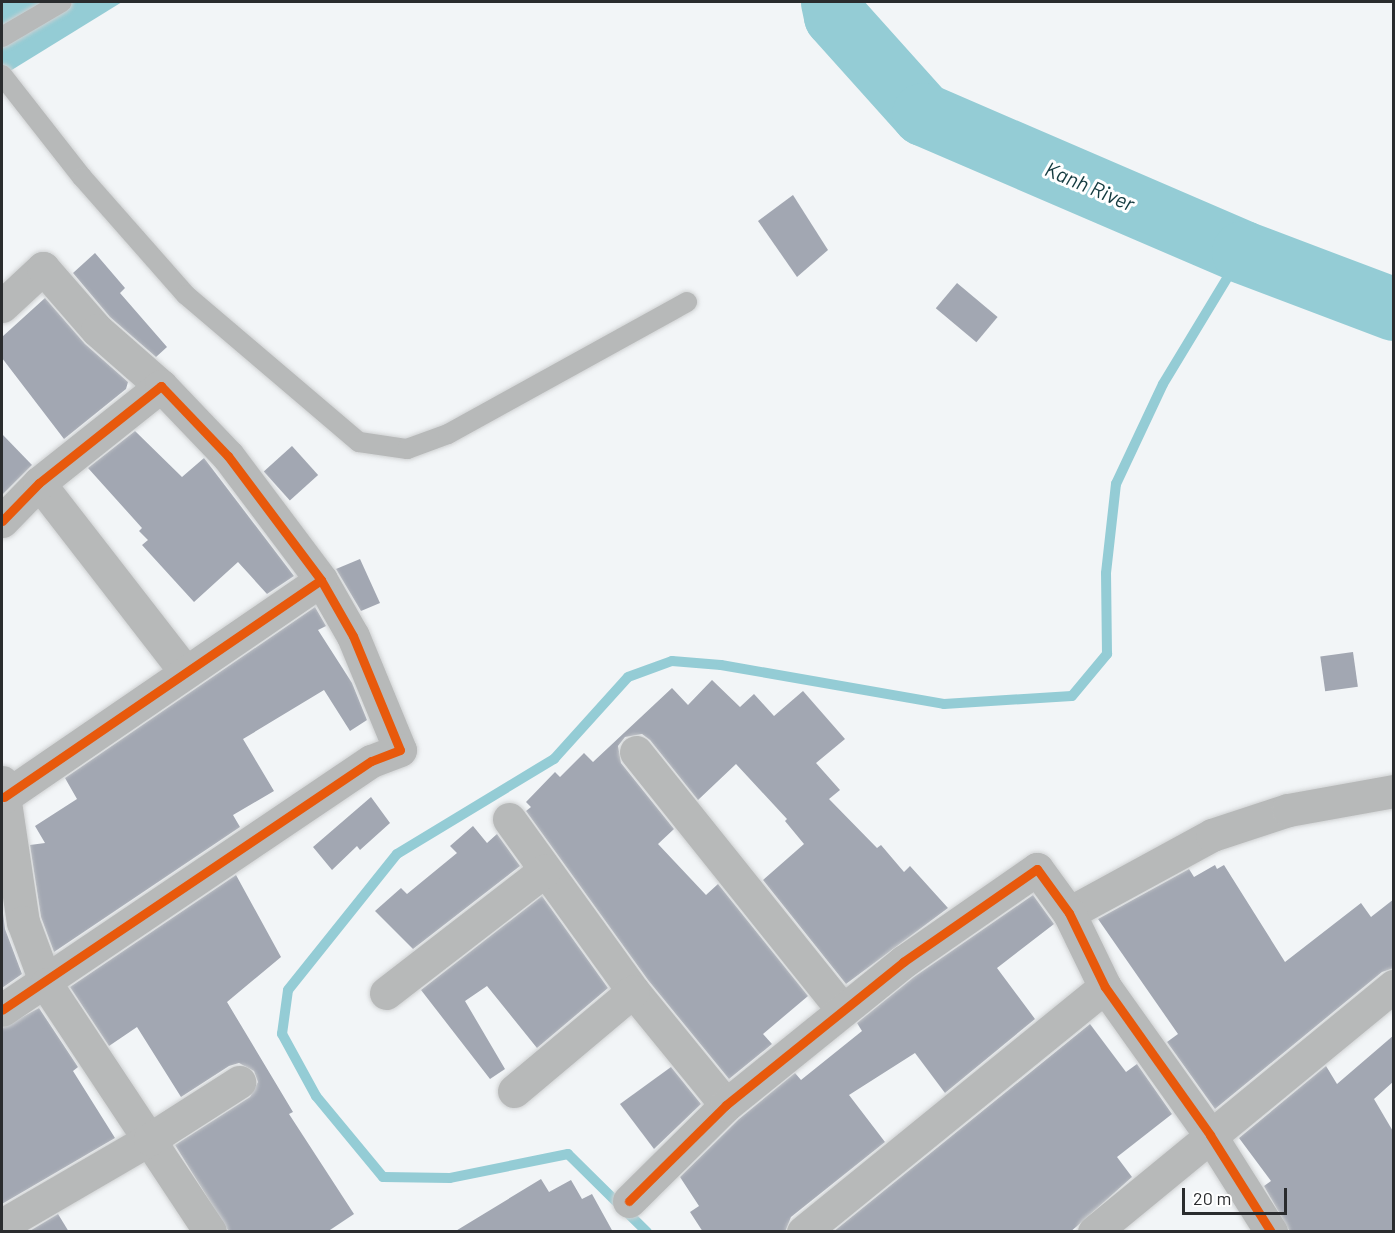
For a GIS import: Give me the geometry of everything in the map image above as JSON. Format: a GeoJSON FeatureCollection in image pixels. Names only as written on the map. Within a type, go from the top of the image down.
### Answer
{"type":"FeatureCollection","features":[{"type":"Feature","properties":{"kind":"street"},"geometry":{"type":"LineString","coordinates":[[2,306],[43,268],[97,330],[161,386],[228,456],[321,580],[353,636],[400,750],[370,761],[71,961],[46,984],[2,1010]]}},
{"type":"Feature","properties":{"kind":"street"},"geometry":{"type":"LineString","coordinates":[[2,521],[39,483],[161,386]]}},
{"type":"Feature","properties":{"kind":"street"},"geometry":{"type":"LineString","coordinates":[[39,483],[184,671]]}},
{"type":"Feature","properties":{"kind":"street"},"geometry":{"type":"LineString","coordinates":[[210,1232],[46,984],[23,922],[3,790],[321,580]]}},
{"type":"Feature","properties":{"kind":"street"},"geometry":{"type":"LineString","coordinates":[[636,752],[843,1010]]}},
{"type":"Feature","properties":{"kind":"street"},"geometry":{"type":"LineString","coordinates":[[1069,913],[1212,835],[1288,810],[1394,791]]}},
{"type":"Feature","properties":{"kind":"street"},"geometry":{"type":"LineString","coordinates":[[509,819],[633,991],[726,1104]]}},
{"type":"Feature","properties":{"kind":"street"},"geometry":{"type":"LineString","coordinates":[[629,1201],[726,1104],[903,962],[1037,869],[1069,913],[1105,987],[1210,1134],[1271,1232]]}},
{"type":"Feature","properties":{"kind":"street"},"geometry":{"type":"LineString","coordinates":[[386,993],[545,870]]}},
{"type":"Feature","properties":{"kind":"street"},"geometry":{"type":"LineString","coordinates":[[1094,1232],[1210,1134],[1394,986]]}},
{"type":"Feature","properties":{"kind":"street"},"geometry":{"type":"LineString","coordinates":[[803,1232],[1105,987]]}},
{"type":"Feature","properties":{"kind":"street"},"geometry":{"type":"LineString","coordinates":[[514,1091],[633,991]]}},
{"type":"Feature","properties":{"kind":"street"},"geometry":{"type":"LineString","coordinates":[[2,1225],[150,1139],[238,1082]]}},
{"type":"Feature","properties":{"kind":"lane"},"geometry":{"type":"LineString","coordinates":[[2,37],[62,2]]}},
{"type":"Feature","properties":{"kind":"lane"},"geometry":{"type":"LineString","coordinates":[[2,75],[82,177],[186,295],[360,442],[407,449],[448,434],[687,302]]}},
{"type":"Feature","properties":{"kind":"water"},"geometry":{"type":"Polygon","coordinates":[[[2,2],[122,2],[2,76],[2,2]]]}},
{"type":"Feature","properties":{"kind":"building"},"geometry":{"type":"Polygon","coordinates":[[[793,195],[828,250],[797,277],[758,221],[793,195]]]}},
{"type":"Feature","properties":{"kind":"building"},"geometry":{"type":"Polygon","coordinates":[[[95,253],[125,288],[120,293],[167,347],[156,357],[110,317],[73,273],[95,253]]]}},
{"type":"Feature","properties":{"kind":"building"},"geometry":{"type":"Polygon","coordinates":[[[957,283],[998,317],[976,342],[936,308],[957,283]]]}},
{"type":"Feature","properties":{"kind":"building"},"geometry":{"type":"Polygon","coordinates":[[[45,298],[85,344],[128,382],[126,389],[64,439],[2,358],[2,337],[45,298]]]}},
{"type":"Feature","properties":{"kind":"building"},"geometry":{"type":"Polygon","coordinates":[[[135,431],[182,477],[204,458],[294,576],[267,594],[238,562],[194,602],[142,545],[148,540],[139,531],[142,528],[88,468],[135,431]]]}},
{"type":"Feature","properties":{"kind":"building"},"geometry":{"type":"Polygon","coordinates":[[[2,434],[32,465],[2,495],[2,434]]]}},
{"type":"Feature","properties":{"kind":"building"},"geometry":{"type":"Polygon","coordinates":[[[292,446],[318,475],[290,500],[264,471],[292,446]]]}},
{"type":"Feature","properties":{"kind":"building"},"geometry":{"type":"Polygon","coordinates":[[[360,559],[380,603],[361,611],[336,569],[360,559]]]}},
{"type":"Feature","properties":{"kind":"building"},"geometry":{"type":"Polygon","coordinates":[[[315,607],[326,626],[318,630],[352,683],[367,720],[350,731],[324,690],[243,739],[274,791],[233,815],[240,827],[54,952],[41,917],[30,845],[45,843],[35,826],[77,799],[65,778],[315,607]]]}},
{"type":"Feature","properties":{"kind":"building"},"geometry":{"type":"Polygon","coordinates":[[[1353,652],[1358,687],[1325,691],[1320,657],[1353,652]]]}},
{"type":"Feature","properties":{"kind":"building"},"geometry":{"type":"Polygon","coordinates":[[[712,680],[740,707],[754,694],[774,716],[803,691],[845,739],[816,763],[840,790],[829,799],[877,848],[881,845],[904,872],[910,866],[948,908],[846,984],[763,880],[804,844],[785,821],[787,819],[736,764],[698,800],[650,740],[642,734],[625,737],[618,746],[621,763],[674,829],[658,844],[706,895],[718,884],[808,996],[763,1034],[772,1044],[729,1079],[648,980],[526,811],[531,807],[526,802],[555,772],[560,777],[584,753],[593,762],[672,688],[688,705],[712,680]]]}},
{"type":"Feature","properties":{"kind":"building"},"geometry":{"type":"Polygon","coordinates":[[[371,797],[390,823],[360,850],[357,846],[332,870],[313,847],[371,797]]]}},
{"type":"Feature","properties":{"kind":"building"},"geometry":{"type":"Polygon","coordinates":[[[473,826],[487,843],[497,834],[520,866],[413,949],[375,911],[401,888],[407,894],[457,853],[450,846],[473,826]]]}},
{"type":"Feature","properties":{"kind":"building"},"geometry":{"type":"Polygon","coordinates":[[[1215,865],[1217,869],[1224,865],[1285,962],[1361,903],[1371,917],[1394,899],[1394,968],[1382,972],[1215,1109],[1167,1042],[1178,1034],[1098,919],[1189,869],[1194,877],[1215,865]]]}},
{"type":"Feature","properties":{"kind":"building"},"geometry":{"type":"Polygon","coordinates":[[[236,875],[281,957],[227,1002],[293,1112],[289,1114],[354,1214],[327,1232],[229,1232],[175,1145],[250,1097],[258,1082],[254,1071],[239,1063],[229,1066],[181,1097],[137,1027],[109,1046],[70,987],[236,875]]]}},
{"type":"Feature","properties":{"kind":"building"},"geometry":{"type":"Polygon","coordinates":[[[1033,895],[1054,924],[997,968],[1035,1019],[945,1093],[915,1053],[849,1095],[885,1142],[791,1217],[785,1232],[703,1232],[690,1212],[699,1206],[680,1177],[739,1119],[795,1073],[801,1080],[862,1031],[857,1023],[914,977],[1033,895]]]}},
{"type":"Feature","properties":{"kind":"building"},"geometry":{"type":"Polygon","coordinates":[[[542,896],[608,988],[537,1048],[487,986],[465,1001],[505,1069],[490,1079],[421,990],[542,896]]]}},
{"type":"Feature","properties":{"kind":"building"},"geometry":{"type":"Polygon","coordinates":[[[2,905],[5,929],[22,974],[2,988],[2,905]]]}},
{"type":"Feature","properties":{"kind":"building"},"geometry":{"type":"Polygon","coordinates":[[[39,1008],[78,1067],[73,1071],[115,1138],[2,1204],[2,1028],[39,1008]]]}},
{"type":"Feature","properties":{"kind":"building"},"geometry":{"type":"Polygon","coordinates":[[[1090,1024],[1126,1072],[1137,1064],[1172,1114],[1117,1157],[1132,1177],[1070,1232],[833,1232],[1090,1024]]]}},
{"type":"Feature","properties":{"kind":"building"},"geometry":{"type":"Polygon","coordinates":[[[1394,1035],[1394,1081],[1374,1099],[1394,1133],[1394,1232],[1290,1232],[1264,1186],[1271,1181],[1239,1138],[1326,1066],[1337,1084],[1394,1035]]]}},
{"type":"Feature","properties":{"kind":"building"},"geometry":{"type":"Polygon","coordinates":[[[671,1067],[701,1104],[654,1149],[620,1104],[671,1067]]]}},
{"type":"Feature","properties":{"kind":"building"},"geometry":{"type":"Polygon","coordinates":[[[541,1179],[549,1192],[571,1180],[582,1199],[592,1194],[613,1232],[454,1232],[541,1179]]]}},
{"type":"Feature","properties":{"kind":"building"},"geometry":{"type":"Polygon","coordinates":[[[58,1214],[69,1232],[28,1232],[58,1214]]]}},
{"type":"Feature","properties":{"kind":"waterway","name":"Kanh River"},"geometry":{"type":"LineString","coordinates":[[832,2],[835,16],[923,114],[1243,252],[1394,309]]}},
{"type":"Feature","properties":{"kind":"waterway"},"geometry":{"type":"LineString","coordinates":[[647,1232],[568,1154],[450,1178],[383,1177],[316,1096],[282,1034],[288,990],[397,854],[554,759],[628,677],[672,661],[721,665],[944,704],[1072,696],[1107,654],[1106,573],[1116,484],[1163,384],[1243,252]]}},
{"type":"Feature","properties":{"kind":"cycle path"},"geometry":{"type":"LineString","coordinates":[[2,521],[39,483],[161,386],[228,456],[321,580],[353,636],[400,750],[371,761],[2,1010]]}},
{"type":"Feature","properties":{"kind":"cycle path"},"geometry":{"type":"LineString","coordinates":[[4,797],[321,580]]}},
{"type":"Feature","properties":{"kind":"cycle path"},"geometry":{"type":"LineString","coordinates":[[629,1201],[726,1105],[903,962],[1037,869],[1069,913],[1105,987],[1210,1135],[1271,1232]]}}]}
